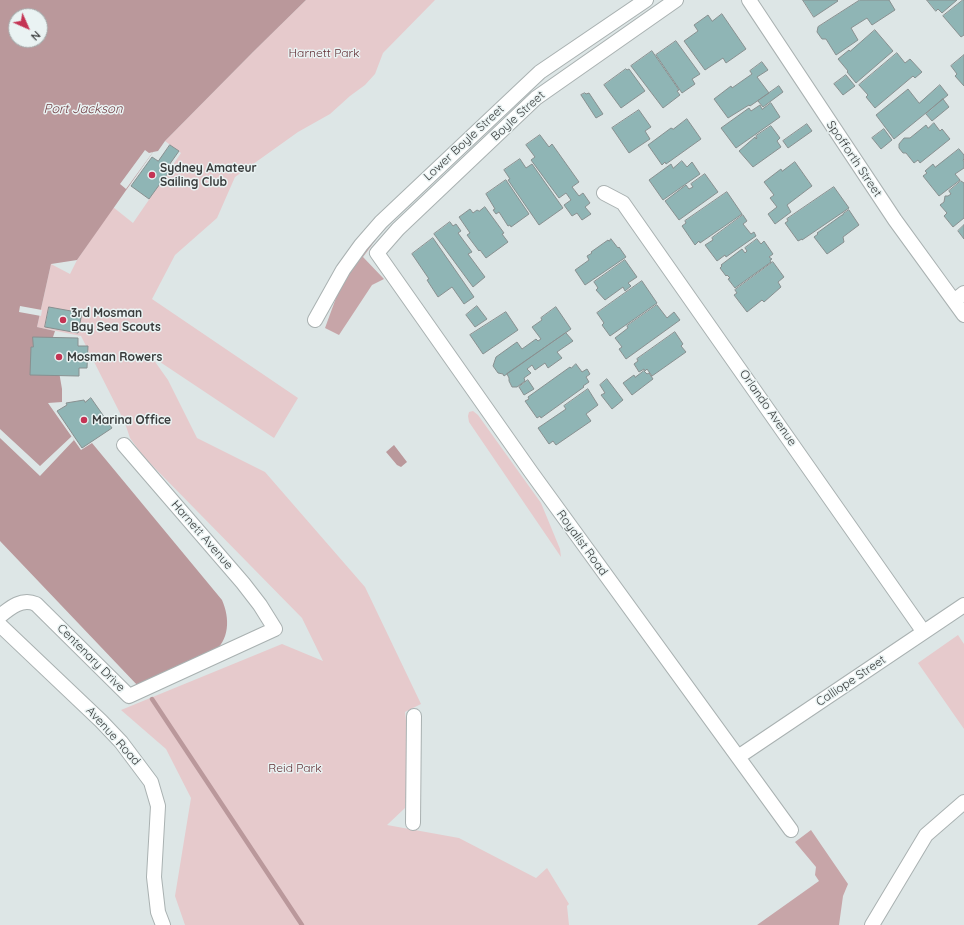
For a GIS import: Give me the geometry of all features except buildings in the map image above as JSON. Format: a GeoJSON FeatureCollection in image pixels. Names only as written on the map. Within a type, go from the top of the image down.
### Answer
{"type":"FeatureCollection","features":[{"type":"Feature","properties":{"kind":"street","name":"Lower Boyle Street"},"geometry":{"type":"LineString","coordinates":[[315,320],[343,270],[361,245],[381,222],[540,72],[646,0]]}},
{"type":"Feature","properties":{"kind":"street","name":"Boyle Street"},"geometry":{"type":"LineString","coordinates":[[377,253],[398,229],[536,98],[676,0]]}},
{"type":"Feature","properties":{"kind":"street","name":"Spofforth Street"},"geometry":{"type":"LineString","coordinates":[[749,0],[895,220],[959,297],[964,315]]}},
{"type":"Feature","properties":{"kind":"street","name":"Orlando Avenue"},"geometry":{"type":"LineString","coordinates":[[604,194],[623,203],[923,631]]}},
{"type":"Feature","properties":{"kind":"street","name":"Royalist Road"},"geometry":{"type":"LineString","coordinates":[[377,253],[531,472],[791,830]]}},
{"type":"Feature","properties":{"kind":"street","name":"Harnett Avenue"},"geometry":{"type":"LineString","coordinates":[[124,445],[243,583],[260,605],[275,629]]}},
{"type":"Feature","properties":{"kind":"street","name":"Centenary Drive"},"geometry":{"type":"LineString","coordinates":[[0,616],[16,604],[30,601],[36,604],[129,696],[275,629]]}},
{"type":"Feature","properties":{"kind":"street","name":"Calliope Street"},"geometry":{"type":"LineString","coordinates":[[738,757],[923,631],[964,605]]}},
{"type":"Feature","properties":{"kind":"street","name":"Avenue Road"},"geometry":{"type":"LineString","coordinates":[[0,625],[122,742],[151,782],[158,806],[154,877],[158,912],[163,925]]}},
{"type":"Feature","properties":{"kind":"street"},"geometry":{"type":"LineString","coordinates":[[413,823],[414,716]]}},
{"type":"Feature","properties":{"kind":"street"},"geometry":{"type":"LineString","coordinates":[[872,925],[926,834],[964,802]]}},
{"type":"Feature","properties":{"kind":"green space","name":"Reid Park"},"geometry":{"type":"Polygon","coordinates":[[[306,0],[435,0],[383,53],[375,74],[365,85],[330,114],[298,132],[235,177],[217,218],[175,255],[152,299],[298,398],[274,438],[151,356],[168,380],[197,438],[265,472],[365,587],[421,704],[405,712],[410,754],[405,808],[387,825],[459,838],[536,878],[547,868],[569,904],[567,906],[569,925],[185,925],[175,896],[191,798],[166,749],[121,710],[282,644],[323,661],[302,618],[143,456],[130,438],[125,423],[81,336],[37,327],[51,264],[70,274],[77,260],[113,207],[133,223],[181,153],[165,141],[306,0]]]}},
{"type":"Feature","properties":{"kind":"green space"},"geometry":{"type":"Polygon","coordinates":[[[473,411],[478,415],[541,503],[560,549],[561,557],[469,422],[469,412],[473,411]]]}},
{"type":"Feature","properties":{"kind":"green space"},"geometry":{"type":"Polygon","coordinates":[[[958,635],[964,644],[964,729],[918,663],[958,635]]]}},
{"type":"Feature","properties":{"kind":"shaded area"},"geometry":{"type":"Polygon","coordinates":[[[380,234],[363,257],[384,279],[372,285],[339,335],[325,328],[336,298],[353,260],[380,234]]]}},
{"type":"Feature","properties":{"kind":"shaded area"},"geometry":{"type":"Polygon","coordinates":[[[811,830],[848,884],[843,896],[839,925],[757,925],[819,881],[815,875],[816,867],[795,842],[811,830]]]}},
{"type":"Feature","properties":{"kind":"water","name":"Port Jackson"},"geometry":{"type":"Polygon","coordinates":[[[0,0],[306,0],[165,141],[158,151],[153,152],[77,260],[51,264],[37,327],[55,331],[53,337],[62,389],[62,402],[48,403],[81,450],[92,443],[222,600],[225,607],[227,629],[218,648],[202,658],[139,687],[0,541],[0,0]]]}},
{"type":"Feature","properties":{"kind":"water"},"geometry":{"type":"Polygon","coordinates":[[[394,445],[407,462],[401,467],[397,465],[386,452],[394,445]]]}},
{"type":"Feature","properties":{"kind":"pier"},"geometry":{"type":"Polygon","coordinates":[[[145,150],[149,153],[153,152],[126,189],[120,184],[145,150]]]}},
{"type":"Feature","properties":{"kind":"pier"},"geometry":{"type":"Polygon","coordinates":[[[20,306],[42,310],[41,316],[19,312],[20,306]]]}},
{"type":"Feature","properties":{"kind":"pier"},"geometry":{"type":"Polygon","coordinates":[[[0,429],[40,466],[72,436],[74,440],[40,476],[0,438],[0,429]]]}},
{"type":"Feature","properties":{"kind":"waterway"},"geometry":{"type":"LineString","coordinates":[[152,699],[302,925]]}},
{"type":"Feature","properties":{"kind":"place","name":"Sydney Amateur Sailing Club"},"geometry":{"type":"Point","coordinates":[152,175]}},
{"type":"Feature","properties":{"kind":"place","name":"3rd Mosman Bay Sea Scouts"},"geometry":{"type":"Point","coordinates":[63,320]}},
{"type":"Feature","properties":{"kind":"place","name":"Mosman Rowers"},"geometry":{"type":"Point","coordinates":[59,357]}},
{"type":"Feature","properties":{"kind":"place","name":"Marina Office"},"geometry":{"type":"Point","coordinates":[84,420]}},
{"type":"Feature","properties":{"kind":"park label","name":"Harnett Park"},"geometry":{"type":"Point","coordinates":[324,53]}}]}
